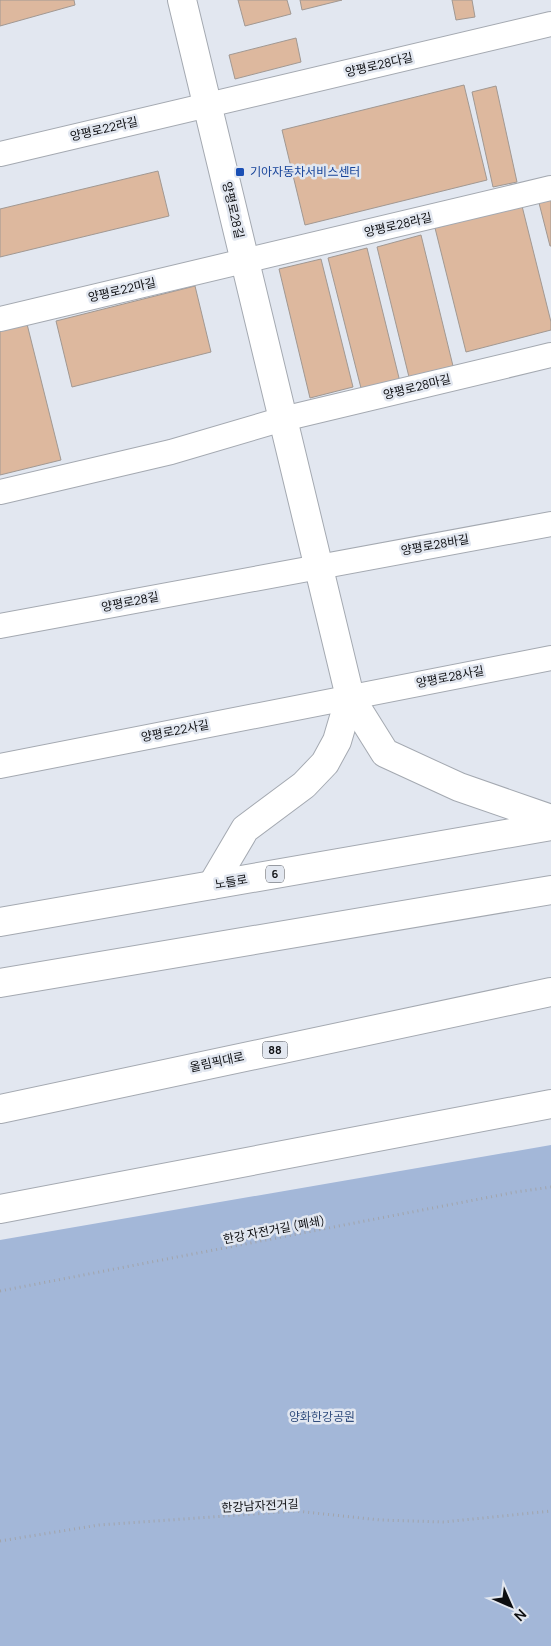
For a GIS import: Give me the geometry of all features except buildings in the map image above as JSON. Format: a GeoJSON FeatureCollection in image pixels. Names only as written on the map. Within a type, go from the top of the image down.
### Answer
{"type":"FeatureCollection","features":[{"type":"Feature","properties":{"kind":"main road","name":"양평로28길"},"geometry":{"type":"LineString","coordinates":[[182,0],[350,697]]}},
{"type":"Feature","properties":{"kind":"main road"},"geometry":{"type":"LineString","coordinates":[[350,697],[385,753],[459,787],[551,819]]}},
{"type":"Feature","properties":{"kind":"main road"},"geometry":{"type":"LineString","coordinates":[[212,885],[245,830],[304,785],[325,763],[337,741],[350,697]]}},
{"type":"Feature","properties":{"kind":"main road","name":"노들로"},"geometry":{"type":"LineString","coordinates":[[0,922],[551,826]]}},
{"type":"Feature","properties":{"kind":"main road"},"geometry":{"type":"LineString","coordinates":[[0,983],[551,890]]}},
{"type":"Feature","properties":{"kind":"main road","name":"올림픽대로"},"geometry":{"type":"LineString","coordinates":[[0,1109],[551,992]]}},
{"type":"Feature","properties":{"kind":"main road"},"geometry":{"type":"LineString","coordinates":[[0,1209],[544,1108]]}},
{"type":"Feature","properties":{"kind":"street","name":"양평로28다길"},"geometry":{"type":"LineString","coordinates":[[208,105],[551,24]]}},
{"type":"Feature","properties":{"kind":"street","name":"양평로22라길"},"geometry":{"type":"LineString","coordinates":[[0,154],[208,105]]}},
{"type":"Feature","properties":{"kind":"street","name":"양평로28라길"},"geometry":{"type":"LineString","coordinates":[[245,261],[551,188]]}},
{"type":"Feature","properties":{"kind":"street","name":"양평로22마길"},"geometry":{"type":"LineString","coordinates":[[0,319],[245,261]]}},
{"type":"Feature","properties":{"kind":"street","name":"양평로28마길"},"geometry":{"type":"LineString","coordinates":[[283,419],[551,355]]}},
{"type":"Feature","properties":{"kind":"street"},"geometry":{"type":"LineString","coordinates":[[0,492],[171,452],[283,419]]}},
{"type":"Feature","properties":{"kind":"street","name":"양평로28바길"},"geometry":{"type":"LineString","coordinates":[[319,566],[551,524]]}},
{"type":"Feature","properties":{"kind":"street","name":"양평로28길"},"geometry":{"type":"LineString","coordinates":[[0,626],[319,566]]}},
{"type":"Feature","properties":{"kind":"street","name":"양평로28사길"},"geometry":{"type":"LineString","coordinates":[[350,697],[551,658]]}},
{"type":"Feature","properties":{"kind":"street","name":"양평로22사길"},"geometry":{"type":"LineString","coordinates":[[0,766],[350,697]]}},
{"type":"Feature","properties":{"kind":"path","name":"한강 자전거길 (폐쇄)"},"geometry":{"type":"LineString","coordinates":[[0,1292],[551,1187]]}},
{"type":"Feature","properties":{"kind":"path","name":"한강남자전거길"},"geometry":{"type":"LineString","coordinates":[[0,1541],[99,1525],[296,1511],[380,1520],[444,1522],[551,1511]]}},
{"type":"Feature","properties":{"kind":"green space","name":"양화한강공원"},"geometry":{"type":"Polygon","coordinates":[[[551,1145],[551,1646],[0,1646],[0,1240],[551,1145]]]}},
{"type":"Feature","properties":{"kind":"place","name":"기아자동차서비스센터"},"geometry":{"type":"Point","coordinates":[240,172]}}]}
